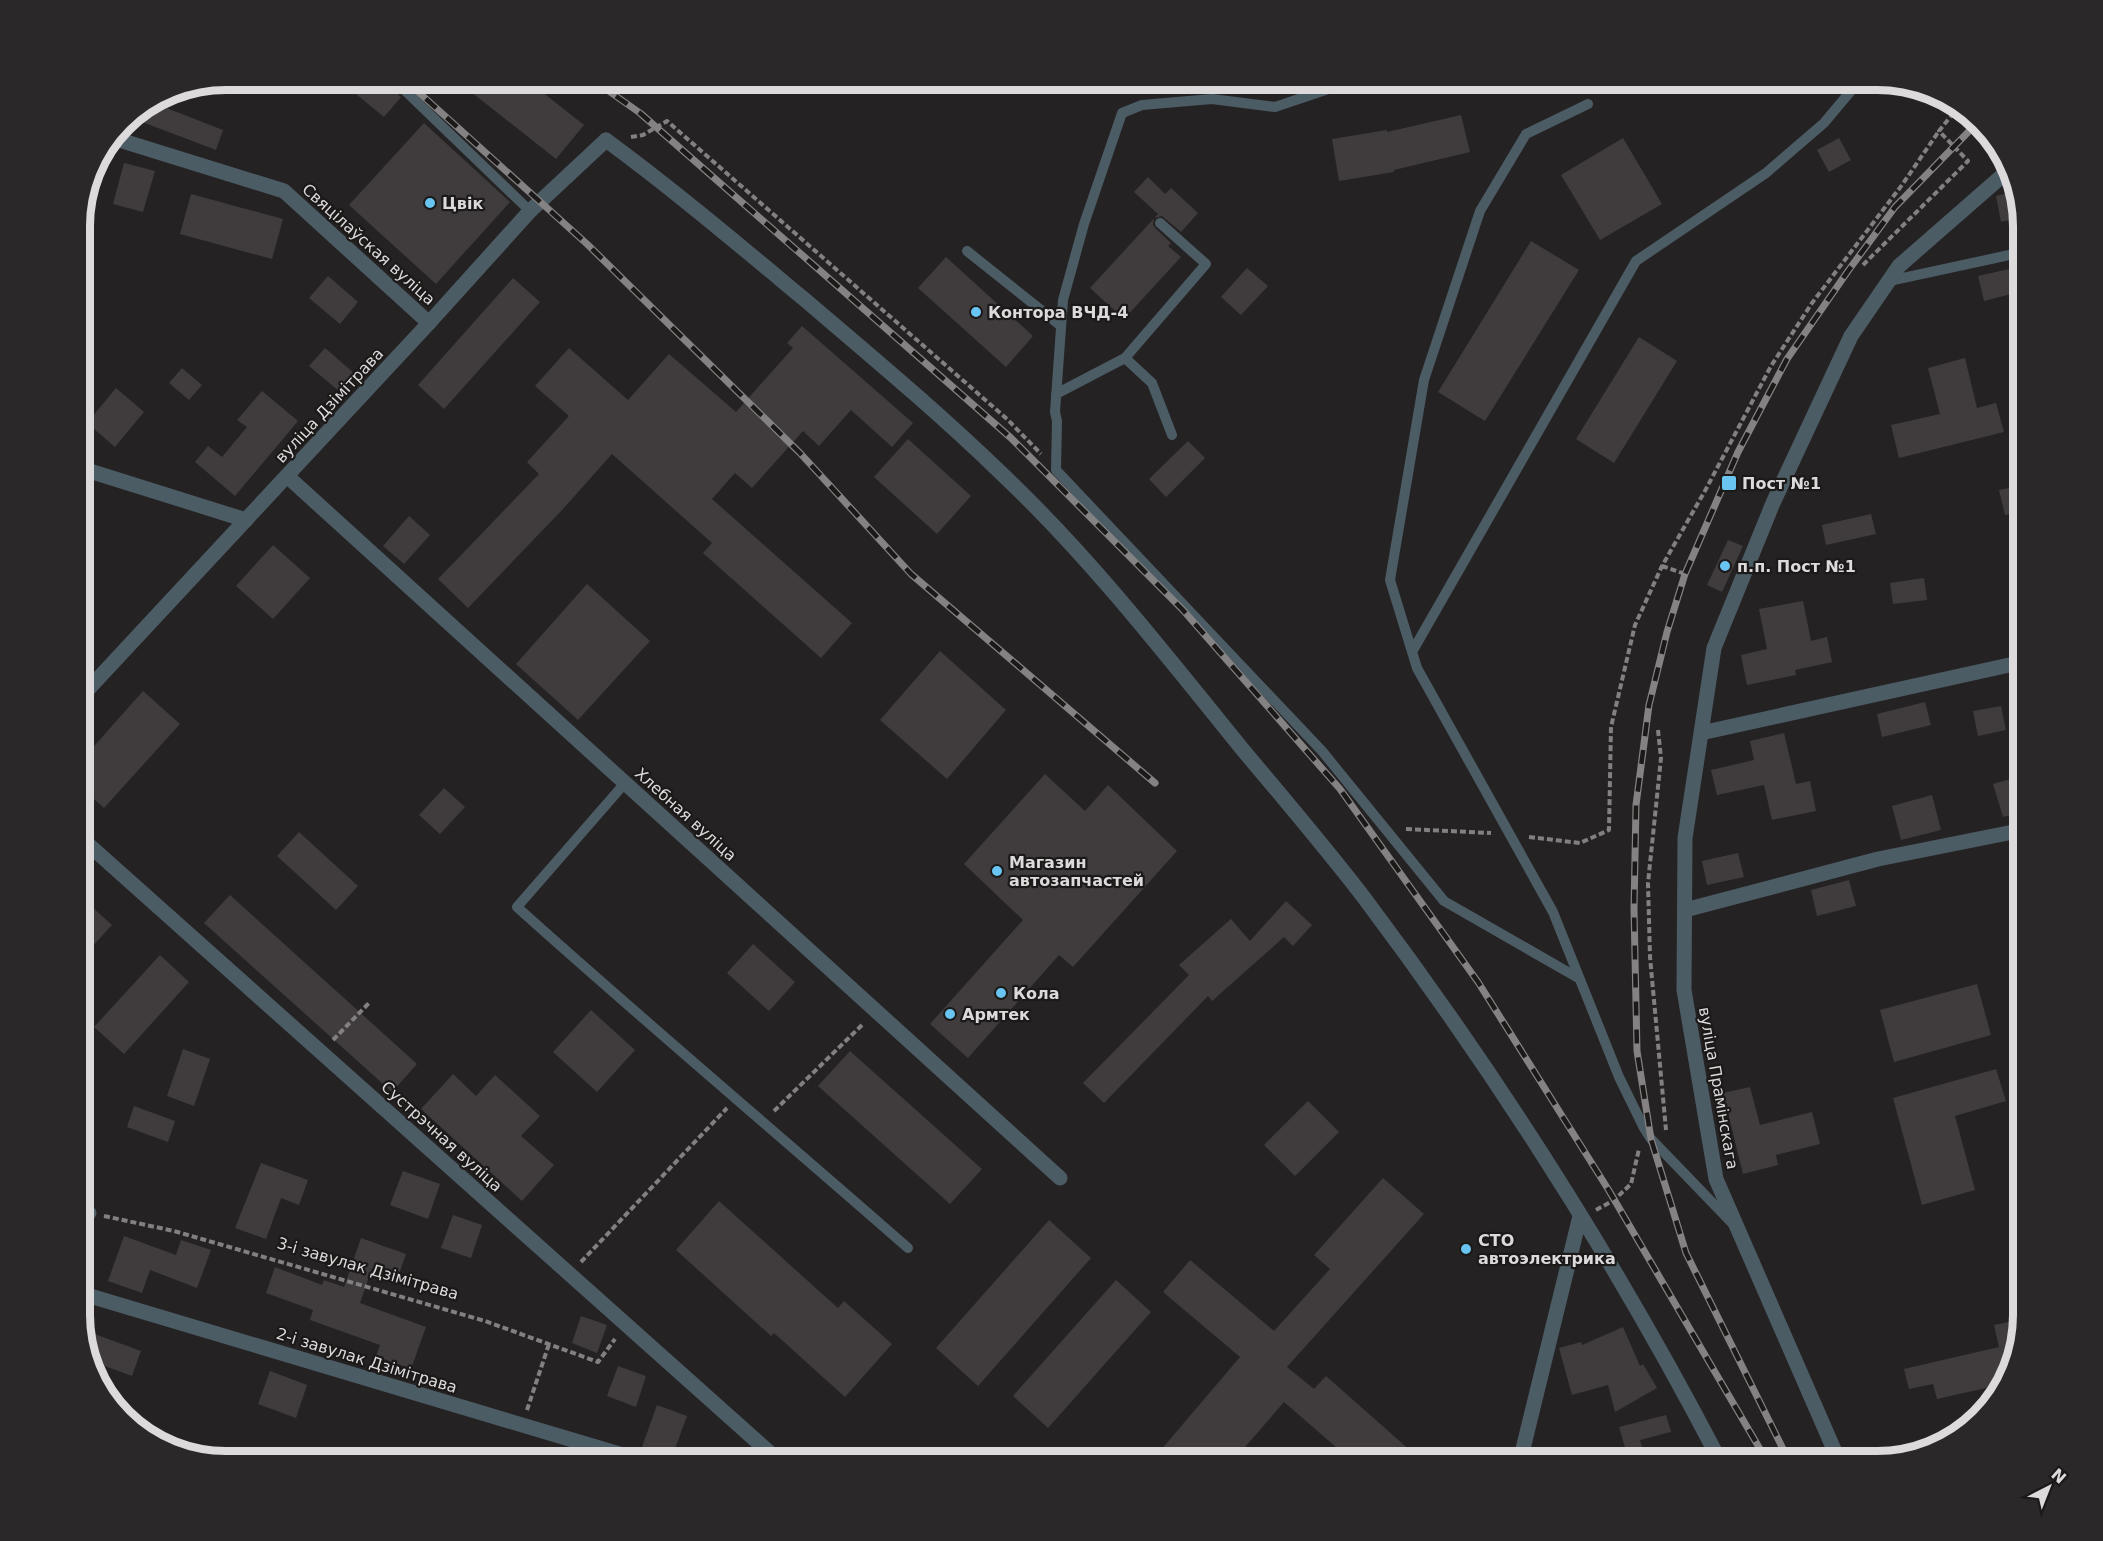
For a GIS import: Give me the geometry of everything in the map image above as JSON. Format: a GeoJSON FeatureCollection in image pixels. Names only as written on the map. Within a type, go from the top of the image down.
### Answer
{"type":"FeatureCollection","features":[{"type":"Feature","properties":{"kind":"street","name":"Свяцілаўская вуліца"},"geometry":{"type":"LineString","coordinates":[[121,140],[284,191],[429,323]]}},
{"type":"Feature","properties":{"kind":"street","name":"вуліца Дзімітрава"},"geometry":{"type":"LineString","coordinates":[[90,687],[429,323],[530,210],[606,140]]}},
{"type":"Feature","properties":{"kind":"street"},"geometry":{"type":"LineString","coordinates":[[606,140],[671,188],[859,346],[1002,473],[1088,562],[1363,896],[1425,982],[1516,1115],[1580,1216],[1683,1389],[1715,1451]]}},
{"type":"Feature","properties":{"kind":"street","name":"вуліца Прамінскага"},"geometry":{"type":"LineString","coordinates":[[1835,1451],[1716,1179],[1684,990],[1685,838],[1714,648],[1773,503],[1851,336],[1899,266],[2003,175]]}},
{"type":"Feature","properties":{"kind":"street"},"geometry":{"type":"LineString","coordinates":[[90,471],[246,520]]}},
{"type":"Feature","properties":{"kind":"street","name":"Хлебная вуліца"},"geometry":{"type":"LineString","coordinates":[[287,476],[1060,1178]]}},
{"type":"Feature","properties":{"kind":"street"},"geometry":{"type":"LineString","coordinates":[[1701,733],[2013,664]]}},
{"type":"Feature","properties":{"kind":"street"},"geometry":{"type":"LineString","coordinates":[[1684,910],[1878,860],[2013,832]]}},
{"type":"Feature","properties":{"kind":"street","name":"Сустрэчная вуліца"},"geometry":{"type":"LineString","coordinates":[[90,846],[569,1276],[768,1451]]}},
{"type":"Feature","properties":{"kind":"street"},"geometry":{"type":"LineString","coordinates":[[1522,1451],[1580,1216]]}},
{"type":"Feature","properties":{"kind":"street","name":"2-і завулак Дзімітрава"},"geometry":{"type":"LineString","coordinates":[[90,1296],[609,1451]]}},
{"type":"Feature","properties":{"kind":"lane"},"geometry":{"type":"LineString","coordinates":[[404,90],[530,210]]}},
{"type":"Feature","properties":{"kind":"lane"},"geometry":{"type":"LineString","coordinates":[[1325,90],[1275,107],[1212,99],[1142,105],[1122,113],[1084,224],[1063,300],[1056,394],[1056,470],[1070,478],[1260,680],[1322,751],[1444,901],[1580,979]]}},
{"type":"Feature","properties":{"kind":"lane"},"geometry":{"type":"LineString","coordinates":[[1412,652],[1636,261],[1766,173],[1824,123],[1852,90]]}},
{"type":"Feature","properties":{"kind":"lane"},"geometry":{"type":"LineString","coordinates":[[1588,104],[1526,134],[1480,211],[1424,380],[1390,580],[1417,668],[1553,912],[1619,1077],[1644,1128],[1737,1227]]}},
{"type":"Feature","properties":{"kind":"lane"},"geometry":{"type":"LineString","coordinates":[[1056,394],[1125,358],[1206,264],[1160,223]]}},
{"type":"Feature","properties":{"kind":"lane"},"geometry":{"type":"LineString","coordinates":[[967,251],[1061,326]]}},
{"type":"Feature","properties":{"kind":"lane"},"geometry":{"type":"LineString","coordinates":[[1889,280],[2013,254]]}},
{"type":"Feature","properties":{"kind":"lane"},"geometry":{"type":"LineString","coordinates":[[1125,358],[1152,383],[1172,435]]}},
{"type":"Feature","properties":{"kind":"lane"},"geometry":{"type":"LineString","coordinates":[[625,783],[517,907],[609,990],[706,1071],[735,1099],[908,1248]]}},
{"type":"Feature","properties":{"kind":"path"},"geometry":{"type":"LineString","coordinates":[[1384,828],[1510,834],[1580,843],[1609,830],[1611,727],[1635,625],[1662,566],[1771,366],[1812,303],[1953,113]]}},
{"type":"Feature","properties":{"kind":"path"},"geometry":{"type":"LineString","coordinates":[[606,140],[643,135],[667,121],[1007,418],[1056,470]]}},
{"type":"Feature","properties":{"kind":"path"},"geometry":{"type":"LineString","coordinates":[[1863,265],[1968,161],[1940,131]]}},
{"type":"Feature","properties":{"kind":"path"},"geometry":{"type":"LineString","coordinates":[[1662,566],[1685,574]]}},
{"type":"Feature","properties":{"kind":"path"},"geometry":{"type":"LineString","coordinates":[[1658,730],[1661,758],[1648,883],[1650,957],[1670,1158]]}},
{"type":"Feature","properties":{"kind":"path"},"geometry":{"type":"LineString","coordinates":[[322,1053],[370,1002]]}},
{"type":"Feature","properties":{"kind":"path"},"geometry":{"type":"LineString","coordinates":[[763,1122],[876,1011]]}},
{"type":"Feature","properties":{"kind":"path"},"geometry":{"type":"LineString","coordinates":[[569,1276],[735,1099]]}},
{"type":"Feature","properties":{"kind":"path"},"geometry":{"type":"LineString","coordinates":[[1603,1207],[1631,1184],[1644,1128]]}},
{"type":"Feature","properties":{"kind":"path","name":"3-і завулак Дзімітрава"},"geometry":{"type":"LineString","coordinates":[[90,1212],[185,1234],[485,1321],[598,1362],[626,1325]]}},
{"type":"Feature","properties":{"kind":"path"},"geometry":{"type":"LineString","coordinates":[[522,1425],[549,1344]]}},
{"type":"Feature","properties":{"kind":"building"},"geometry":{"type":"Polygon","coordinates":[[[351,90],[393,90],[401,97],[384,117],[351,90]]]}},
{"type":"Feature","properties":{"kind":"building"},"geometry":{"type":"Polygon","coordinates":[[[469,90],[540,90],[584,125],[556,159],[469,90]]]}},
{"type":"Feature","properties":{"kind":"building"},"geometry":{"type":"Polygon","coordinates":[[[162,106],[223,130],[216,150],[140,121],[162,106]]]}},
{"type":"Feature","properties":{"kind":"building"},"geometry":{"type":"Polygon","coordinates":[[[1461,115],[1470,152],[1394,170],[1394,172],[1339,181],[1332,139],[1387,130],[1387,132],[1461,115]]]}},
{"type":"Feature","properties":{"kind":"building","name":"Цвік"},"geometry":{"type":"Polygon","coordinates":[[[424,123],[510,202],[436,284],[349,205],[424,123]]]}},
{"type":"Feature","properties":{"kind":"building"},"geometry":{"type":"Polygon","coordinates":[[[1623,138],[1662,204],[1600,240],[1561,175],[1623,138]]]}},
{"type":"Feature","properties":{"kind":"building"},"geometry":{"type":"Polygon","coordinates":[[[1839,138],[1851,160],[1829,172],[1817,150],[1839,138]]]}},
{"type":"Feature","properties":{"kind":"building"},"geometry":{"type":"Polygon","coordinates":[[[124,163],[155,171],[143,212],[113,204],[124,163]]]}},
{"type":"Feature","properties":{"kind":"building"},"geometry":{"type":"Polygon","coordinates":[[[1148,177],[1165,194],[1171,188],[1198,213],[1181,232],[1162,216],[1154,218],[1158,214],[1134,192],[1148,177]]]}},
{"type":"Feature","properties":{"kind":"building"},"geometry":{"type":"Polygon","coordinates":[[[2008,193],[2013,219],[2001,222],[1996,196],[2008,193]]]}},
{"type":"Feature","properties":{"kind":"building"},"geometry":{"type":"Polygon","coordinates":[[[191,194],[283,219],[272,259],[180,234],[191,194]]]}},
{"type":"Feature","properties":{"kind":"building"},"geometry":{"type":"Polygon","coordinates":[[[1154,218],[1155,228],[1171,243],[1168,246],[1181,257],[1124,319],[1090,288],[1154,218]]]}},
{"type":"Feature","properties":{"kind":"building"},"geometry":{"type":"Polygon","coordinates":[[[1531,241],[1579,270],[1485,421],[1438,392],[1531,241]]]}},
{"type":"Feature","properties":{"kind":"building","name":"Контора ВЧД-4"},"geometry":{"type":"Polygon","coordinates":[[[946,257],[1033,336],[1006,367],[918,288],[946,257]]]}},
{"type":"Feature","properties":{"kind":"building"},"geometry":{"type":"Polygon","coordinates":[[[1247,268],[1268,286],[1241,315],[1221,297],[1247,268]]]}},
{"type":"Feature","properties":{"kind":"building"},"geometry":{"type":"Polygon","coordinates":[[[2013,268],[2013,294],[1984,301],[1978,276],[2013,268]]]}},
{"type":"Feature","properties":{"kind":"building"},"geometry":{"type":"Polygon","coordinates":[[[328,276],[358,302],[340,324],[309,298],[328,276]]]}},
{"type":"Feature","properties":{"kind":"building"},"geometry":{"type":"Polygon","coordinates":[[[513,278],[540,302],[444,409],[418,385],[513,278]]]}},
{"type":"Feature","properties":{"kind":"building"},"geometry":{"type":"Polygon","coordinates":[[[802,326],[913,423],[892,447],[851,410],[819,446],[803,431],[752,488],[735,473],[712,499],[852,623],[821,658],[703,553],[712,543],[612,454],[468,608],[438,579],[539,474],[527,462],[569,416],[535,386],[569,348],[628,400],[669,354],[736,412],[793,348],[787,343],[802,326]]]}},
{"type":"Feature","properties":{"kind":"building"},"geometry":{"type":"Polygon","coordinates":[[[1639,337],[1677,361],[1614,463],[1576,439],[1639,337]]]}},
{"type":"Feature","properties":{"kind":"building"},"geometry":{"type":"Polygon","coordinates":[[[325,348],[355,374],[340,392],[309,366],[325,348]]]}},
{"type":"Feature","properties":{"kind":"building"},"geometry":{"type":"Polygon","coordinates":[[[1965,358],[1977,408],[1996,403],[2004,432],[1899,458],[1891,425],[1940,414],[1928,368],[1965,358]]]}},
{"type":"Feature","properties":{"kind":"building"},"geometry":{"type":"Polygon","coordinates":[[[182,368],[202,385],[189,400],[169,383],[182,368]]]}},
{"type":"Feature","properties":{"kind":"building"},"geometry":{"type":"Polygon","coordinates":[[[116,388],[144,412],[115,447],[90,426],[90,419],[116,388]]]}},
{"type":"Feature","properties":{"kind":"building"},"geometry":{"type":"Polygon","coordinates":[[[262,391],[298,421],[235,496],[195,462],[208,446],[222,457],[247,427],[237,420],[262,391]]]}},
{"type":"Feature","properties":{"kind":"building"},"geometry":{"type":"Polygon","coordinates":[[[908,439],[971,496],[937,534],[874,477],[908,439]]]}},
{"type":"Feature","properties":{"kind":"building"},"geometry":{"type":"Polygon","coordinates":[[[1188,441],[1205,458],[1166,497],[1149,479],[1188,441]]]}},
{"type":"Feature","properties":{"kind":"building"},"geometry":{"type":"Polygon","coordinates":[[[2013,487],[2013,513],[2005,515],[1999,490],[2013,487]]]}},
{"type":"Feature","properties":{"kind":"building"},"geometry":{"type":"Polygon","coordinates":[[[1871,514],[1876,534],[1826,545],[1822,525],[1871,514]]]}},
{"type":"Feature","properties":{"kind":"building"},"geometry":{"type":"Polygon","coordinates":[[[409,516],[430,535],[404,564],[383,546],[409,516]]]}},
{"type":"Feature","properties":{"kind":"building","name":"п.п. Пост №1"},"geometry":{"type":"Polygon","coordinates":[[[1728,540],[1743,546],[1722,592],[1707,585],[1728,540]]]}},
{"type":"Feature","properties":{"kind":"building"},"geometry":{"type":"Polygon","coordinates":[[[273,545],[310,578],[273,619],[236,586],[273,545]]]}},
{"type":"Feature","properties":{"kind":"building"},"geometry":{"type":"Polygon","coordinates":[[[1924,578],[1927,600],[1893,604],[1890,583],[1924,578]]]}},
{"type":"Feature","properties":{"kind":"building"},"geometry":{"type":"Polygon","coordinates":[[[587,584],[650,641],[578,720],[516,664],[587,584]]]}},
{"type":"Feature","properties":{"kind":"building"},"geometry":{"type":"Polygon","coordinates":[[[1803,601],[1811,641],[1827,637],[1832,662],[1795,670],[1796,675],[1747,685],[1741,655],[1767,649],[1759,609],[1803,601]]]}},
{"type":"Feature","properties":{"kind":"building"},"geometry":{"type":"Polygon","coordinates":[[[940,651],[1006,710],[947,779],[880,720],[940,651]]]}},
{"type":"Feature","properties":{"kind":"building"},"geometry":{"type":"Polygon","coordinates":[[[143,691],[180,724],[104,808],[90,796],[90,751],[143,691]]]}},
{"type":"Feature","properties":{"kind":"building"},"geometry":{"type":"Polygon","coordinates":[[[1925,702],[1931,725],[1882,737],[1877,714],[1925,702]]]}},
{"type":"Feature","properties":{"kind":"building"},"geometry":{"type":"Polygon","coordinates":[[[2001,706],[2006,730],[1978,736],[1973,711],[2001,706]]]}},
{"type":"Feature","properties":{"kind":"building"},"geometry":{"type":"Polygon","coordinates":[[[1784,733],[1796,784],[1810,781],[1816,811],[1772,820],[1764,785],[1717,795],[1711,770],[1754,760],[1750,741],[1784,733]]]}},
{"type":"Feature","properties":{"kind":"building"},"geometry":{"type":"Polygon","coordinates":[[[1045,774],[1085,811],[1108,785],[1177,851],[1073,967],[1059,955],[968,1058],[930,1024],[1023,920],[964,864],[1045,774]]]}},
{"type":"Feature","properties":{"kind":"building"},"geometry":{"type":"Polygon","coordinates":[[[2013,778],[2013,815],[2003,817],[1993,784],[2013,778]]]}},
{"type":"Feature","properties":{"kind":"building"},"geometry":{"type":"Polygon","coordinates":[[[444,788],[465,807],[440,834],[419,815],[444,788]]]}},
{"type":"Feature","properties":{"kind":"building"},"geometry":{"type":"Polygon","coordinates":[[[1932,795],[1941,830],[1901,840],[1892,806],[1932,795]]]}},
{"type":"Feature","properties":{"kind":"building"},"geometry":{"type":"Polygon","coordinates":[[[299,832],[358,886],[336,910],[277,856],[299,832]]]}},
{"type":"Feature","properties":{"kind":"building"},"geometry":{"type":"Polygon","coordinates":[[[1738,853],[1744,877],[1707,885],[1702,861],[1738,853]]]}},
{"type":"Feature","properties":{"kind":"building"},"geometry":{"type":"Polygon","coordinates":[[[1849,880],[1856,906],[1817,916],[1811,890],[1849,880]]]}},
{"type":"Feature","properties":{"kind":"building"},"geometry":{"type":"Polygon","coordinates":[[[230,895],[417,1064],[392,1092],[204,923],[230,895]]]}},
{"type":"Feature","properties":{"kind":"building"},"geometry":{"type":"Polygon","coordinates":[[[1286,901],[1312,925],[1293,946],[1284,937],[1212,1001],[1208,996],[1104,1103],[1083,1083],[1189,975],[1179,965],[1231,919],[1250,941],[1286,901]]]}},
{"type":"Feature","properties":{"kind":"building"},"geometry":{"type":"Polygon","coordinates":[[[90,905],[112,925],[90,949],[90,905]]]}},
{"type":"Feature","properties":{"kind":"building"},"geometry":{"type":"Polygon","coordinates":[[[753,944],[795,982],[769,1011],[727,973],[753,944]]]}},
{"type":"Feature","properties":{"kind":"building"},"geometry":{"type":"Polygon","coordinates":[[[160,955],[189,982],[124,1054],[94,1027],[160,955]]]}},
{"type":"Feature","properties":{"kind":"building"},"geometry":{"type":"Polygon","coordinates":[[[1977,984],[1991,1035],[1894,1062],[1880,1010],[1977,984]]]}},
{"type":"Feature","properties":{"kind":"building"},"geometry":{"type":"Polygon","coordinates":[[[591,1010],[635,1050],[597,1092],[553,1052],[591,1010]]]}},
{"type":"Feature","properties":{"kind":"building"},"geometry":{"type":"Polygon","coordinates":[[[183,1049],[210,1059],[194,1106],[167,1096],[183,1049]]]}},
{"type":"Feature","properties":{"kind":"building"},"geometry":{"type":"Polygon","coordinates":[[[850,1051],[982,1169],[950,1204],[818,1086],[850,1051]]]}},
{"type":"Feature","properties":{"kind":"building"},"geometry":{"type":"Polygon","coordinates":[[[1996,1069],[2006,1101],[1955,1116],[1975,1190],[1922,1205],[1893,1098],[1996,1069]]]}},
{"type":"Feature","properties":{"kind":"building"},"geometry":{"type":"Polygon","coordinates":[[[453,1074],[476,1096],[495,1075],[540,1116],[521,1136],[554,1165],[522,1201],[421,1109],[453,1074]]]}},
{"type":"Feature","properties":{"kind":"building"},"geometry":{"type":"Polygon","coordinates":[[[1750,1087],[1760,1125],[1812,1112],[1820,1144],[1776,1155],[1778,1165],[1743,1174],[1723,1093],[1750,1087]]]}},
{"type":"Feature","properties":{"kind":"building"},"geometry":{"type":"Polygon","coordinates":[[[1308,1101],[1339,1132],[1295,1176],[1264,1145],[1308,1101]]]}},
{"type":"Feature","properties":{"kind":"building"},"geometry":{"type":"Polygon","coordinates":[[[134,1106],[175,1121],[168,1142],[127,1127],[134,1106]]]}},
{"type":"Feature","properties":{"kind":"building"},"geometry":{"type":"Polygon","coordinates":[[[261,1163],[308,1180],[299,1205],[281,1198],[266,1239],[235,1228],[261,1163]]]}},
{"type":"Feature","properties":{"kind":"building"},"geometry":{"type":"Polygon","coordinates":[[[403,1171],[440,1184],[428,1219],[390,1205],[403,1171]]]}},
{"type":"Feature","properties":{"kind":"building"},"geometry":{"type":"Polygon","coordinates":[[[1383,1178],[1424,1214],[1287,1367],[1314,1389],[1326,1376],[1411,1451],[1340,1451],[1284,1402],[1242,1451],[1160,1451],[1240,1357],[1163,1292],[1190,1260],[1274,1331],[1330,1269],[1314,1255],[1383,1178]]]}},
{"type":"Feature","properties":{"kind":"building"},"geometry":{"type":"Polygon","coordinates":[[[719,1201],[838,1308],[844,1301],[892,1344],[845,1397],[774,1333],[771,1336],[676,1250],[719,1201]]]}},
{"type":"Feature","properties":{"kind":"building"},"geometry":{"type":"Polygon","coordinates":[[[453,1215],[482,1225],[471,1258],[441,1248],[453,1215]]]}},
{"type":"Feature","properties":{"kind":"building"},"geometry":{"type":"Polygon","coordinates":[[[1049,1220],[1091,1258],[978,1386],[936,1348],[1049,1220]]]}},
{"type":"Feature","properties":{"kind":"building"},"geometry":{"type":"Polygon","coordinates":[[[124,1236],[176,1255],[181,1240],[211,1250],[197,1288],[150,1270],[142,1293],[108,1281],[124,1236]]]}},
{"type":"Feature","properties":{"kind":"building"},"geometry":{"type":"Polygon","coordinates":[[[361,1238],[406,1254],[398,1277],[372,1268],[360,1303],[426,1327],[411,1369],[376,1356],[380,1345],[310,1320],[313,1310],[266,1293],[275,1267],[322,1285],[324,1280],[344,1287],[361,1238]]]}},
{"type":"Feature","properties":{"kind":"building"},"geometry":{"type":"Polygon","coordinates":[[[1116,1280],[1151,1312],[1048,1428],[1013,1396],[1116,1280]]]}},
{"type":"Feature","properties":{"kind":"building"},"geometry":{"type":"Polygon","coordinates":[[[581,1316],[607,1325],[597,1353],[572,1343],[581,1316]]]}},
{"type":"Feature","properties":{"kind":"building"},"geometry":{"type":"Polygon","coordinates":[[[2013,1321],[2006,1359],[1992,1387],[1937,1399],[1933,1384],[1909,1389],[1904,1369],[1999,1347],[1994,1325],[2013,1321]]]}},
{"type":"Feature","properties":{"kind":"building"},"geometry":{"type":"Polygon","coordinates":[[[1623,1327],[1640,1366],[1643,1364],[1657,1388],[1615,1412],[1608,1385],[1572,1395],[1559,1348],[1581,1342],[1582,1345],[1623,1327]]]}},
{"type":"Feature","properties":{"kind":"building"},"geometry":{"type":"Polygon","coordinates":[[[92,1333],[141,1351],[132,1376],[99,1364],[92,1333]]]}},
{"type":"Feature","properties":{"kind":"building"},"geometry":{"type":"Polygon","coordinates":[[[618,1366],[646,1376],[636,1407],[607,1396],[618,1366]]]}},
{"type":"Feature","properties":{"kind":"building"},"geometry":{"type":"Polygon","coordinates":[[[270,1371],[307,1385],[296,1418],[258,1404],[270,1371]]]}},
{"type":"Feature","properties":{"kind":"building"},"geometry":{"type":"Polygon","coordinates":[[[657,1405],[687,1416],[674,1451],[654,1451],[642,1447],[657,1405]]]}},
{"type":"Feature","properties":{"kind":"building"},"geometry":{"type":"Polygon","coordinates":[[[1666,1415],[1671,1432],[1640,1440],[1643,1450],[1626,1451],[1619,1427],[1666,1415]]]}},
{"type":"Feature","properties":{"kind":"railway"},"geometry":{"type":"LineString","coordinates":[[416,90],[587,244],[800,453],[911,574],[1155,783]]}},
{"type":"Feature","properties":{"kind":"railway"},"geometry":{"type":"LineString","coordinates":[[607,90],[640,113],[1011,438],[1182,609],[1340,789],[1478,982],[1608,1189],[1761,1451]]}},
{"type":"Feature","properties":{"kind":"railway"},"geometry":{"type":"LineString","coordinates":[[1784,1451],[1686,1253],[1651,1139],[1637,1051],[1634,909],[1636,805],[1649,705],[1667,632],[1685,574],[1738,452],[1787,359],[1895,207],[1972,129]]}},
{"type":"Feature","properties":{"kind":"place","name":"Цвік"},"geometry":{"type":"Point","coordinates":[430,203]}},
{"type":"Feature","properties":{"kind":"place","name":"Контора ВЧД-4"},"geometry":{"type":"Point","coordinates":[976,312]}},
{"type":"Feature","properties":{"kind":"place","name":"Пост №1"},"geometry":{"type":"Point","coordinates":[1729,483]}},
{"type":"Feature","properties":{"kind":"place","name":"п.п. Пост №1"},"geometry":{"type":"Point","coordinates":[1725,566]}},
{"type":"Feature","properties":{"kind":"place","name":"Магазин автозапчастей"},"geometry":{"type":"Point","coordinates":[997,871]}},
{"type":"Feature","properties":{"kind":"place","name":"Кола"},"geometry":{"type":"Point","coordinates":[1001,993]}},
{"type":"Feature","properties":{"kind":"place","name":"Армтек"},"geometry":{"type":"Point","coordinates":[950,1014]}},
{"type":"Feature","properties":{"kind":"place","name":"СТО автоэлектрика"},"geometry":{"type":"Point","coordinates":[1466,1249]}}]}
